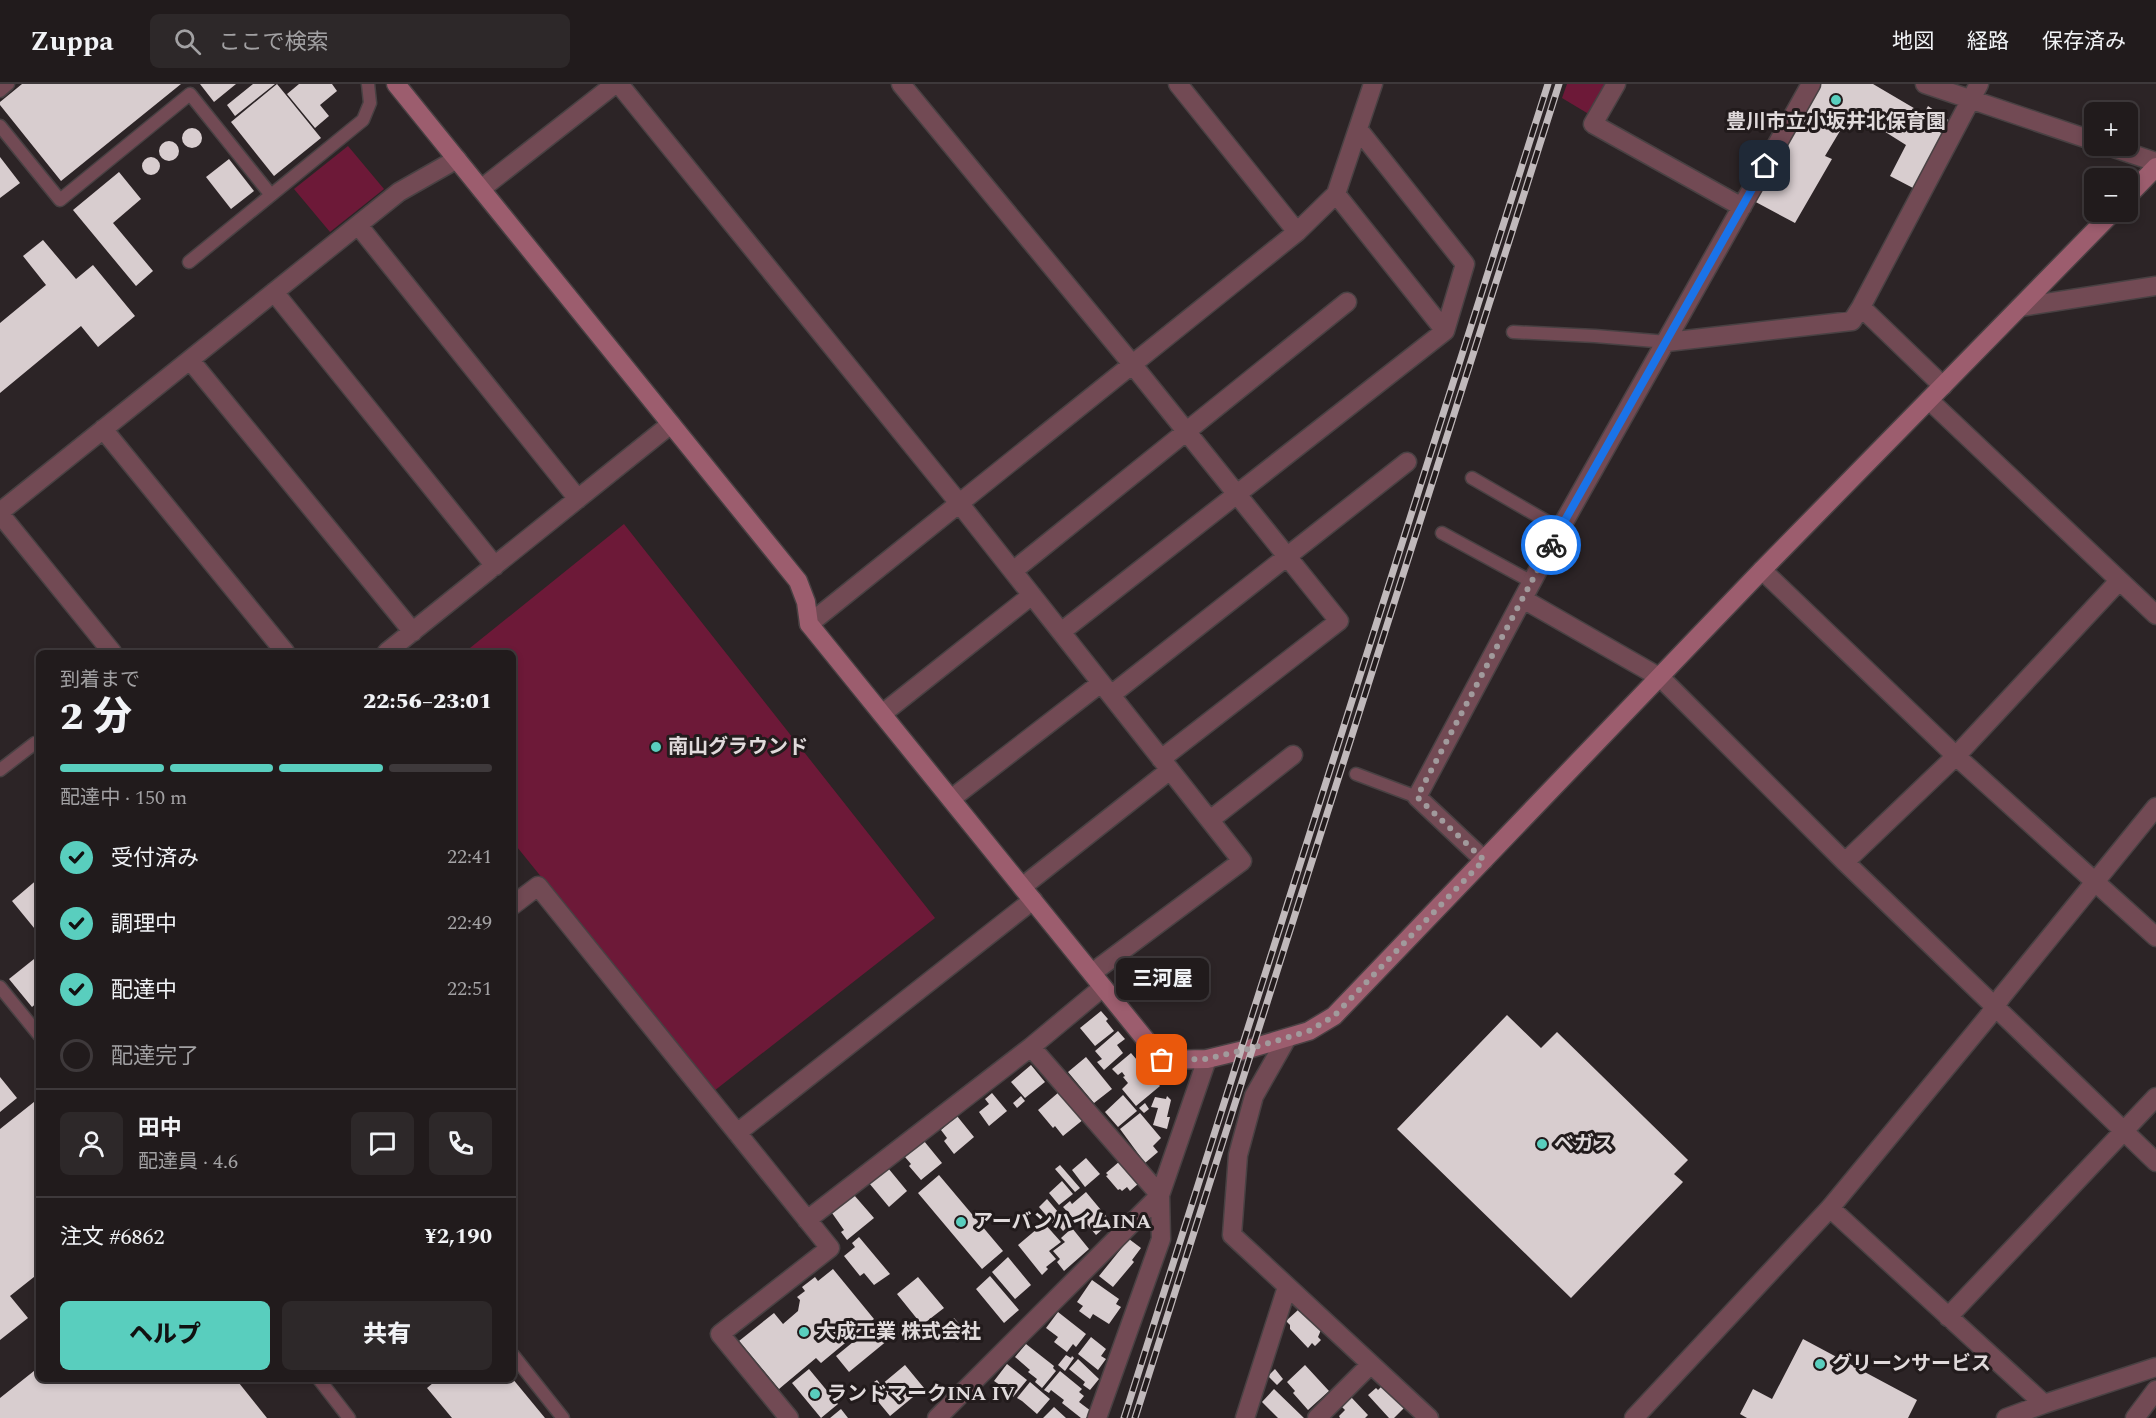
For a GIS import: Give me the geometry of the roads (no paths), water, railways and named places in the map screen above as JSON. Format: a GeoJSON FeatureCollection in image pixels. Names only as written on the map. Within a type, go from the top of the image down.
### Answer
{"type":"FeatureCollection","features":[{"type":"Feature","properties":{"kind":"street"},"geometry":{"type":"LineString","coordinates":[[396,84],[798,581],[806,602],[809,624],[1162,1060],[1207,1059],[1309,1031],[1334,1016],[1661,678],[1762,570],[2103,222]]}},
{"type":"Feature","properties":{"kind":"street"},"geometry":{"type":"LineString","coordinates":[[481,189],[617,84],[959,503],[1242,861],[1098,980],[1030,1047],[807,1220]]}},
{"type":"Feature","properties":{"kind":"street"},"geometry":{"type":"LineString","coordinates":[[737,1133],[1028,894],[1166,764],[1339,621],[1187,431],[901,84]]}},
{"type":"Feature","properties":{"kind":"street"},"geometry":{"type":"LineString","coordinates":[[1178,84],[1297,232]]}},
{"type":"Feature","properties":{"kind":"street"},"geometry":{"type":"LineString","coordinates":[[809,624],[1297,232],[1336,194],[1373,84]]}},
{"type":"Feature","properties":{"kind":"street"},"geometry":{"type":"LineString","coordinates":[[1616,84],[1593,124],[1742,207]]}},
{"type":"Feature","properties":{"kind":"street"},"geometry":{"type":"LineString","coordinates":[[1484,860],[1417,797],[1560,529],[1811,84]]}},
{"type":"Feature","properties":{"kind":"street"},"geometry":{"type":"LineString","coordinates":[[1925,84],[1975,92],[2084,137]]}},
{"type":"Feature","properties":{"kind":"street"},"geometry":{"type":"LineString","coordinates":[[1666,342],[1852,321],[1975,92]]}},
{"type":"Feature","properties":{"kind":"street"},"geometry":{"type":"LineString","coordinates":[[1061,632],[1445,331],[1466,264],[1358,129]]}},
{"type":"Feature","properties":{"kind":"street"},"geometry":{"type":"LineString","coordinates":[[2138,156],[2156,162]]}},
{"type":"Feature","properties":{"kind":"street"},"geometry":{"type":"LineString","coordinates":[[110,650],[0,513],[399,192],[457,159]]}},
{"type":"Feature","properties":{"kind":"street"},"geometry":{"type":"LineString","coordinates":[[2138,185],[2156,166]]}},
{"type":"Feature","properties":{"kind":"street"},"geometry":{"type":"LineString","coordinates":[[1336,194],[1445,331]]}},
{"type":"Feature","properties":{"kind":"street"},"geometry":{"type":"LineString","coordinates":[[358,225],[578,499]]}},
{"type":"Feature","properties":{"kind":"street"},"geometry":{"type":"LineString","coordinates":[[2020,307],[2156,286]]}},
{"type":"Feature","properties":{"kind":"street"},"geometry":{"type":"LineString","coordinates":[[274,292],[495,566]]}},
{"type":"Feature","properties":{"kind":"street"},"geometry":{"type":"LineString","coordinates":[[1013,571],[1347,302]]}},
{"type":"Feature","properties":{"kind":"street"},"geometry":{"type":"LineString","coordinates":[[1861,307],[1943,386]]}},
{"type":"Feature","properties":{"kind":"street"},"geometry":{"type":"LineString","coordinates":[[190,360],[413,632]]}},
{"type":"Feature","properties":{"kind":"street"},"geometry":{"type":"LineString","coordinates":[[1929,400],[2155,613]]}},
{"type":"Feature","properties":{"kind":"street"},"geometry":{"type":"LineString","coordinates":[[390,650],[671,424]]}},
{"type":"Feature","properties":{"kind":"street"},"geometry":{"type":"LineString","coordinates":[[104,429],[283,650]]}},
{"type":"Feature","properties":{"kind":"street"},"geometry":{"type":"LineString","coordinates":[[951,799],[1287,557],[1407,462]]}},
{"type":"Feature","properties":{"kind":"street"},"geometry":{"type":"LineString","coordinates":[[1762,570],[1956,756],[2156,937]]}},
{"type":"Feature","properties":{"kind":"street"},"geometry":{"type":"LineString","coordinates":[[1845,862],[1956,756],[2119,580]]}},
{"type":"Feature","properties":{"kind":"street"},"geometry":{"type":"LineString","coordinates":[[882,714],[1032,595]]}},
{"type":"Feature","properties":{"kind":"street"},"geometry":{"type":"LineString","coordinates":[[1522,599],[1661,678],[1845,862],[2156,1162]]}},
{"type":"Feature","properties":{"kind":"street"},"geometry":{"type":"LineString","coordinates":[[1210,820],[1293,755]]}},
{"type":"Feature","properties":{"kind":"street"},"geometry":{"type":"LineString","coordinates":[[1634,1418],[1830,1208],[2156,807]]}},
{"type":"Feature","properties":{"kind":"street"},"geometry":{"type":"LineString","coordinates":[[516,903],[537,886],[830,1248],[720,1334],[789,1418]]}},
{"type":"Feature","properties":{"kind":"street"},"geometry":{"type":"LineString","coordinates":[[1287,1038],[1254,1096],[1238,1155],[1232,1235],[1429,1418]]}},
{"type":"Feature","properties":{"kind":"street"},"geometry":{"type":"LineString","coordinates":[[1030,1047],[1160,1195]]}},
{"type":"Feature","properties":{"kind":"street"},"geometry":{"type":"LineString","coordinates":[[1097,1418],[1161,1239],[1160,1195],[1207,1059]]}},
{"type":"Feature","properties":{"kind":"street"},"geometry":{"type":"LineString","coordinates":[[1948,1317],[2156,1097]]}},
{"type":"Feature","properties":{"kind":"street"},"geometry":{"type":"LineString","coordinates":[[937,1418],[1160,1195]]}},
{"type":"Feature","properties":{"kind":"street"},"geometry":{"type":"LineString","coordinates":[[1830,1208],[2044,1404]]}},
{"type":"Feature","properties":{"kind":"street"},"geometry":{"type":"LineString","coordinates":[[1245,1418],[1287,1287]]}},
{"type":"Feature","properties":{"kind":"street"},"geometry":{"type":"LineString","coordinates":[[1317,1418],[1371,1364]]}},
{"type":"Feature","properties":{"kind":"street"},"geometry":{"type":"LineString","coordinates":[[2006,1418],[2156,1367]]}},
{"type":"Feature","properties":{"kind":"street"},"geometry":{"type":"LineString","coordinates":[[2135,1418],[2156,1390]]}},
{"type":"Feature","properties":{"kind":"lane"},"geometry":{"type":"LineString","coordinates":[[0,91],[8,84]]}},
{"type":"Feature","properties":{"kind":"lane"},"geometry":{"type":"LineString","coordinates":[[189,262],[363,120],[370,103],[368,84]]}},
{"type":"Feature","properties":{"kind":"lane"},"geometry":{"type":"LineString","coordinates":[[0,126],[60,200],[190,94],[271,195]]}},
{"type":"Feature","properties":{"kind":"lane"},"geometry":{"type":"LineString","coordinates":[[1513,332],[1666,342]]}},
{"type":"Feature","properties":{"kind":"lane"},"geometry":{"type":"LineString","coordinates":[[1472,478],[1560,529]]}},
{"type":"Feature","properties":{"kind":"lane"},"geometry":{"type":"LineString","coordinates":[[1442,532],[1532,582]]}},
{"type":"Feature","properties":{"kind":"lane"},"geometry":{"type":"LineString","coordinates":[[0,770],[36,743]]}},
{"type":"Feature","properties":{"kind":"lane"},"geometry":{"type":"LineString","coordinates":[[1356,774],[1417,797]]}},
{"type":"Feature","properties":{"kind":"lane"},"geometry":{"type":"LineString","coordinates":[[2,993],[36,1032]]}},
{"type":"Feature","properties":{"kind":"lane"},"geometry":{"type":"LineString","coordinates":[[516,1359],[563,1418]]}},
{"type":"Feature","properties":{"kind":"lane"},"geometry":{"type":"LineString","coordinates":[[321,1382],[349,1418]]}},
{"type":"Feature","properties":{"kind":"railway"},"geometry":{"type":"LineString","coordinates":[[1124,1418],[1548,84]]}},
{"type":"Feature","properties":{"kind":"railway"},"geometry":{"type":"LineString","coordinates":[[1135,1418],[1559,84]]}},
{"type":"Feature","properties":{"kind":"place","name":"豊川市立小坂井北保育園"},"geometry":{"type":"Point","coordinates":[1836,100]}},
{"type":"Feature","properties":{"kind":"place","name":"南山グラウンド"},"geometry":{"type":"Point","coordinates":[656,747]}},
{"type":"Feature","properties":{"kind":"place","name":"三河屋"},"geometry":{"type":"Point","coordinates":[1162,1060]}},
{"type":"Feature","properties":{"kind":"place","name":"ベガス"},"geometry":{"type":"Point","coordinates":[1542,1144]}},
{"type":"Feature","properties":{"kind":"place","name":"アーバンハイムINA"},"geometry":{"type":"Point","coordinates":[961,1222]}},
{"type":"Feature","properties":{"kind":"place","name":"大成工業 株式会社"},"geometry":{"type":"Point","coordinates":[804,1332]}},
{"type":"Feature","properties":{"kind":"place","name":"グリーンサービス"},"geometry":{"type":"Point","coordinates":[1820,1364]}},
{"type":"Feature","properties":{"kind":"place","name":"ランドマークINA IV"},"geometry":{"type":"Point","coordinates":[815,1394]}}]}
